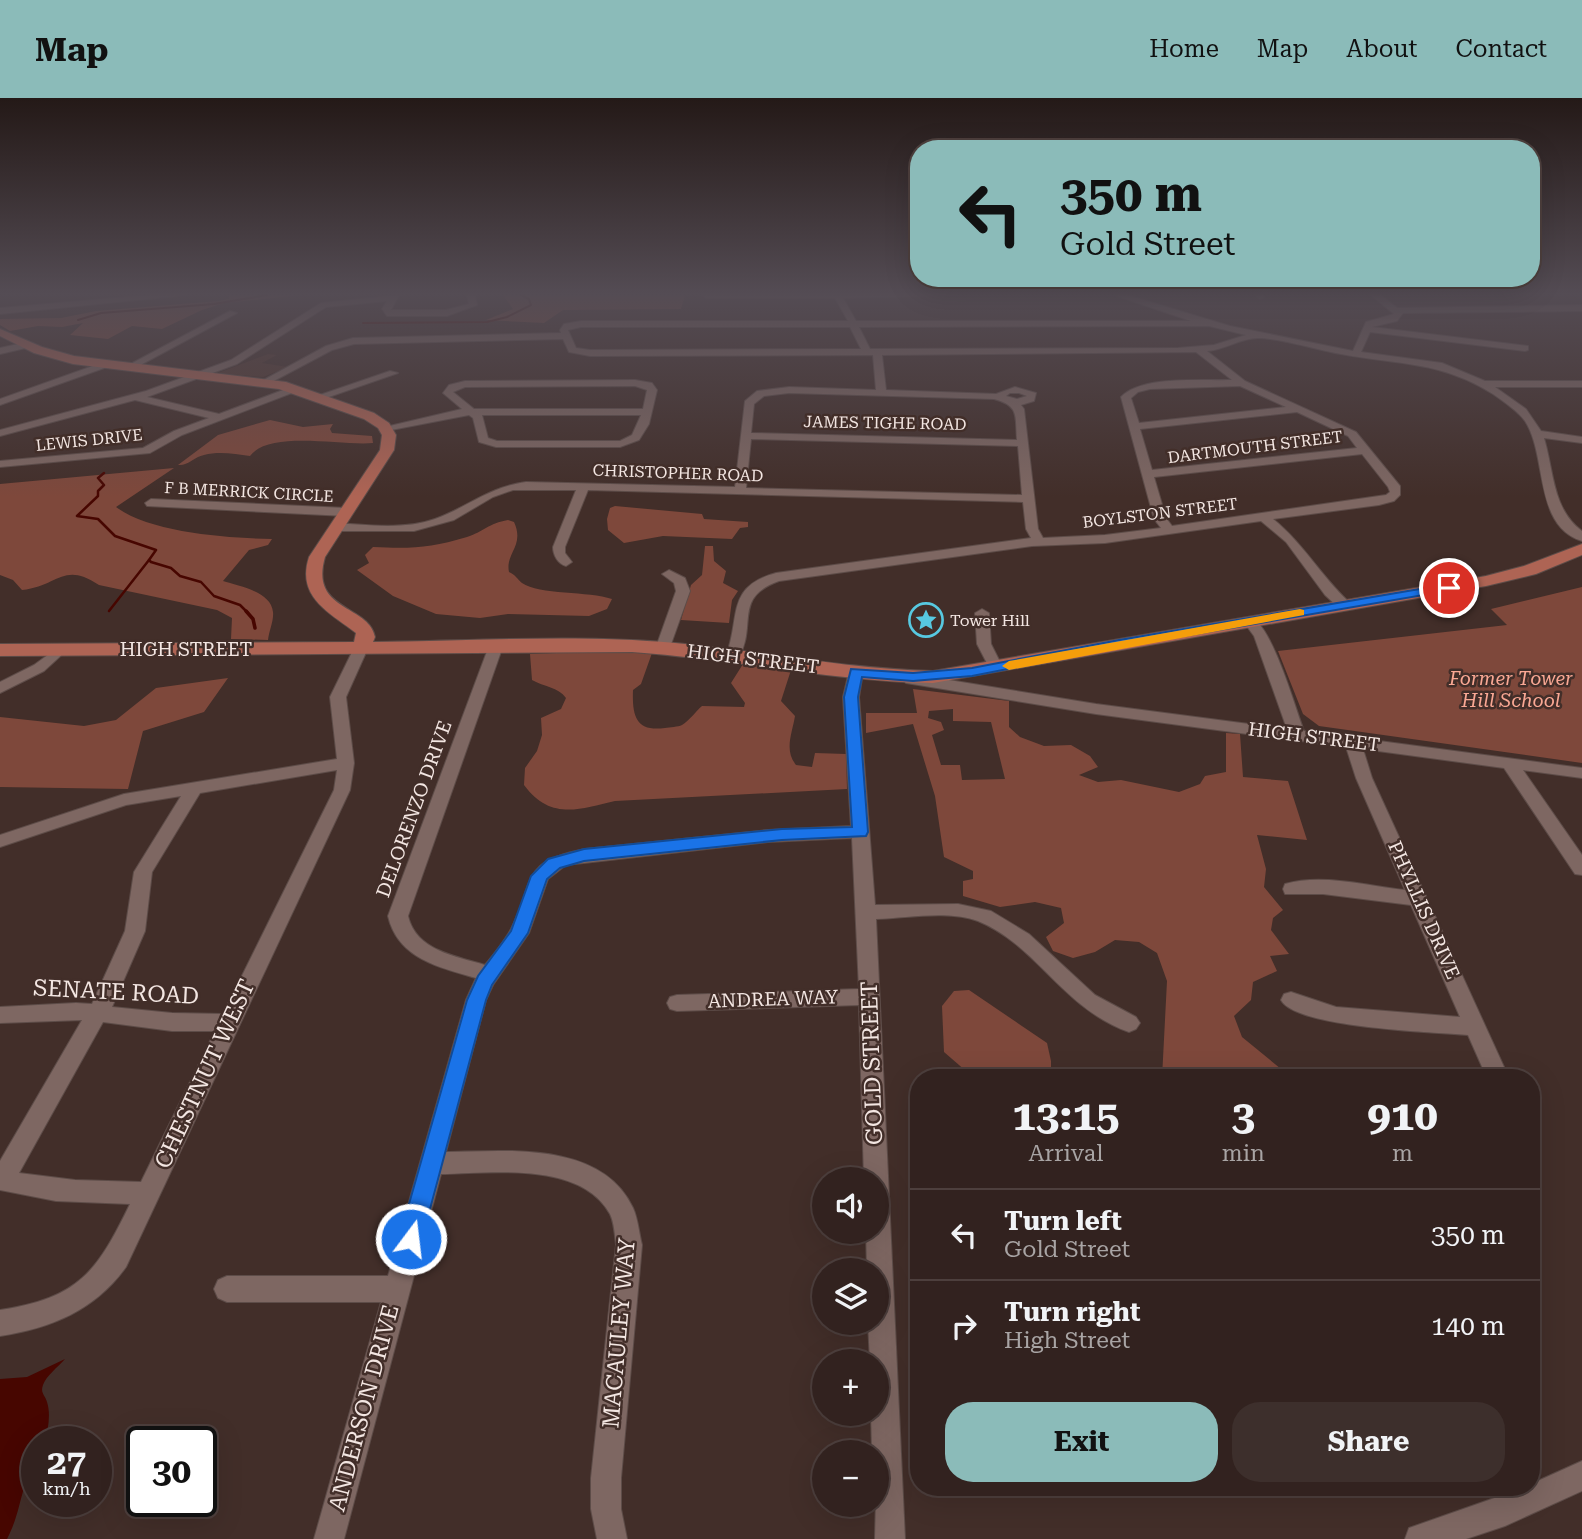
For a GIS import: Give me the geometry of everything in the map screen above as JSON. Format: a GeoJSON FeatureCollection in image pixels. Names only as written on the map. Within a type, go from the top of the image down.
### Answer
{"type":"FeatureCollection","features":[{"type":"Feature","properties":{"kind":"main road"},"geometry":{"type":"LineString","coordinates":[[89,362],[265,382],[320,397],[369,416],[386,428],[390,440],[386,453],[315,560],[313,581],[326,602],[364,629],[366,637],[361,648]]}},
{"type":"Feature","properties":{"kind":"main road"},"geometry":{"type":"LineString","coordinates":[[901,677],[972,672],[1515,575],[1582,549]]}},
{"type":"Feature","properties":{"kind":"main road","name":"HIGH STREET"},"geometry":{"type":"LineString","coordinates":[[0,650],[496,646],[663,648],[901,677]]}},
{"type":"Feature","properties":{"kind":"street"},"geometry":{"type":"LineString","coordinates":[[130,367],[139,362]]}},
{"type":"Feature","properties":{"kind":"street","name":"LEWIS DRIVE"},"geometry":{"type":"LineString","coordinates":[[0,433],[137,397],[232,362]]}},
{"type":"Feature","properties":{"kind":"street"},"geometry":{"type":"LineString","coordinates":[[265,382],[302,362]]}},
{"type":"Feature","properties":{"kind":"street"},"geometry":{"type":"LineString","coordinates":[[873,362],[881,392]]}},
{"type":"Feature","properties":{"kind":"street","name":"BOYLSTON STREET"},"geometry":{"type":"LineString","coordinates":[[733,656],[738,645],[745,596],[750,589],[764,581],[791,575],[1039,542],[1098,540],[1392,497],[1396,489],[1352,434],[1242,383],[1215,362]]}},
{"type":"Feature","properties":{"kind":"street"},"geometry":{"type":"LineString","coordinates":[[1410,362],[1461,373],[1521,410],[1536,433],[1554,508],[1571,529],[1582,537]]}},
{"type":"Feature","properties":{"kind":"street"},"geometry":{"type":"LineString","coordinates":[[0,402],[104,365]]}},
{"type":"Feature","properties":{"kind":"street"},"geometry":{"type":"LineString","coordinates":[[320,397],[393,373]]}},
{"type":"Feature","properties":{"kind":"street"},"geometry":{"type":"LineString","coordinates":[[1169,530],[1160,519],[1126,397],[1138,388],[1159,385],[1242,383]]}},
{"type":"Feature","properties":{"kind":"street"},"geometry":{"type":"LineString","coordinates":[[468,384],[642,384],[652,388],[647,412],[638,439],[620,444],[489,443],[482,438],[480,419],[450,396],[449,389],[468,384]]}},
{"type":"Feature","properties":{"kind":"street"},"geometry":{"type":"LineString","coordinates":[[1482,384],[1582,384]]}},
{"type":"Feature","properties":{"kind":"street","name":"LEWIS DRIVE"},"geometry":{"type":"LineString","coordinates":[[0,464],[142,452],[153,449],[174,434],[294,389]]}},
{"type":"Feature","properties":{"kind":"street"},"geometry":{"type":"LineString","coordinates":[[740,491],[750,401],[761,393],[784,390],[999,397],[1015,403],[1019,409],[1032,529],[1039,542]]}},
{"type":"Feature","properties":{"kind":"street"},"geometry":{"type":"LineString","coordinates":[[999,397],[1007,391],[1015,390],[1032,395],[1015,403]]}},
{"type":"Feature","properties":{"kind":"street"},"geometry":{"type":"LineString","coordinates":[[137,397],[220,416]]}},
{"type":"Feature","properties":{"kind":"street"},"geometry":{"type":"LineString","coordinates":[[1134,428],[1299,409]]}},
{"type":"Feature","properties":{"kind":"street"},"geometry":{"type":"LineString","coordinates":[[386,428],[454,413],[647,412]]}},
{"type":"Feature","properties":{"kind":"street"},"geometry":{"type":"LineString","coordinates":[[1536,433],[1582,440]]}},
{"type":"Feature","properties":{"kind":"street","name":"JAMES TIGHE ROAD"},"geometry":{"type":"LineString","coordinates":[[746,436],[1023,443]]}},
{"type":"Feature","properties":{"kind":"street","name":"DARTMOUTH STREET"},"geometry":{"type":"LineString","coordinates":[[1147,474],[1367,450]]}},
{"type":"Feature","properties":{"kind":"street","name":"CHRISTOPHER ROAD"},"geometry":{"type":"LineString","coordinates":[[336,527],[420,527],[444,520],[486,494],[526,485],[1029,499]]}},
{"type":"Feature","properties":{"kind":"street"},"geometry":{"type":"LineString","coordinates":[[566,562],[559,553],[559,547],[583,486]]}},
{"type":"Feature","properties":{"kind":"street","name":"F B MERRICK CIRCLE"},"geometry":{"type":"LineString","coordinates":[[151,503],[346,512]]}},
{"type":"Feature","properties":{"kind":"street"},"geometry":{"type":"LineString","coordinates":[[1263,517],[1290,539],[1330,592],[1344,605]]}},
{"type":"Feature","properties":{"kind":"street"},"geometry":{"type":"LineString","coordinates":[[663,648],[683,591],[680,581],[670,574]]}},
{"type":"Feature","properties":{"kind":"street"},"geometry":{"type":"LineString","coordinates":[[982,613],[984,644],[996,668]]}},
{"type":"Feature","properties":{"kind":"street"},"geometry":{"type":"LineString","coordinates":[[1250,621],[1261,636],[1297,735]]}},
{"type":"Feature","properties":{"kind":"street","name":"DELORENZO DRIVE"},"geometry":{"type":"LineString","coordinates":[[489,974],[416,947],[402,934],[398,916],[496,646]]}},
{"type":"Feature","properties":{"kind":"street","name":"CHESTNUT WEST"},"geometry":{"type":"LineString","coordinates":[[0,1322],[48,1314],[93,1285],[117,1258],[342,790],[346,763],[338,697],[361,648]]}},
{"type":"Feature","properties":{"kind":"street"},"geometry":{"type":"LineString","coordinates":[[0,688],[39,668],[60,650]]}},
{"type":"Feature","properties":{"kind":"street","name":"GOLD STREET"},"geometry":{"type":"LineString","coordinates":[[856,672],[851,697],[866,912],[890,1539]]}},
{"type":"Feature","properties":{"kind":"street"},"geometry":{"type":"LineString","coordinates":[[972,672],[979,691]]}},
{"type":"Feature","properties":{"kind":"street","name":"HIGH STREET"},"geometry":{"type":"LineString","coordinates":[[901,677],[979,691],[1582,773]]}},
{"type":"Feature","properties":{"kind":"street","name":"PHYLLIS DRIVE"},"geometry":{"type":"LineString","coordinates":[[1352,742],[1364,778],[1494,1069]]}},
{"type":"Feature","properties":{"kind":"street"},"geometry":{"type":"LineString","coordinates":[[0,841],[117,802],[346,763]]}},
{"type":"Feature","properties":{"kind":"street"},"geometry":{"type":"LineString","coordinates":[[1509,763],[1582,869]]}},
{"type":"Feature","properties":{"kind":"street"},"geometry":{"type":"LineString","coordinates":[[149,1193],[61,1191],[2,1180],[98,1014],[132,940],[143,872],[194,788]]}},
{"type":"Feature","properties":{"kind":"street","name":"ANDERSON DRIVE"},"geometry":{"type":"LineString","coordinates":[[329,1539],[472,1012],[489,974],[519,933],[540,876],[548,867],[561,860],[584,855],[768,836],[860,832]]}},
{"type":"Feature","properties":{"kind":"street"},"geometry":{"type":"LineString","coordinates":[[1292,889],[1323,887],[1419,900]]}},
{"type":"Feature","properties":{"kind":"street"},"geometry":{"type":"LineString","coordinates":[[866,912],[954,911],[983,915],[1016,936],[1093,1006],[1129,1023]]}},
{"type":"Feature","properties":{"kind":"street","name":"ANDREA WAY"},"geometry":{"type":"LineString","coordinates":[[677,1003],[869,997]]}},
{"type":"Feature","properties":{"kind":"street"},"geometry":{"type":"LineString","coordinates":[[1291,1000],[1319,1012],[1336,1015],[1476,1027]]}},
{"type":"Feature","properties":{"kind":"street","name":"SENATE ROAD"},"geometry":{"type":"LineString","coordinates":[[0,1015],[65,1011],[173,1022],[230,1023]]}},
{"type":"Feature","properties":{"kind":"street","name":"MACAULEY WAY"},"geometry":{"type":"LineString","coordinates":[[431,1163],[552,1164],[575,1169],[603,1186],[622,1211],[629,1233],[628,1257],[606,1478],[606,1509],[612,1539]]}},
{"type":"Feature","properties":{"kind":"street"},"geometry":{"type":"LineString","coordinates":[[228,1289],[397,1289]]}},
{"type":"Feature","properties":{"kind":"street"},"geometry":{"type":"LineString","coordinates":[[1540,1495],[1582,1476]]}},
{"type":"Feature","properties":{"kind":"street"},"geometry":{"type":"LineString","coordinates":[[1420,1539],[1505,1511],[1538,1496]]}},
{"type":"Feature","properties":{"kind":"shaded area"},"geometry":{"type":"Polygon","coordinates":[[[246,362],[288,367],[263,377],[218,373],[246,362]]]}},
{"type":"Feature","properties":{"kind":"shaded area"},"geometry":{"type":"Polygon","coordinates":[[[65,1359],[49,1375],[42,1388],[49,1412],[48,1426],[21,1426],[21,1498],[7,1539],[0,1539],[0,1379],[27,1377],[65,1359]]]}},
{"type":"Feature","properties":{"kind":"green space"},"geometry":{"type":"Polygon","coordinates":[[[270,420],[303,427],[333,424],[330,429],[332,433],[372,436],[373,443],[289,441],[259,448],[250,456],[210,454],[178,465],[218,435],[270,420]]]}},
{"type":"Feature","properties":{"kind":"green space"},"geometry":{"type":"Polygon","coordinates":[[[174,468],[116,507],[131,516],[169,528],[213,535],[272,539],[268,545],[249,550],[223,581],[253,590],[271,605],[273,618],[268,640],[231,639],[232,618],[217,610],[99,585],[77,575],[61,577],[22,590],[13,580],[0,575],[0,484],[174,468]]]}},
{"type":"Feature","properties":{"kind":"green space"},"geometry":{"type":"Polygon","coordinates":[[[615,506],[702,514],[704,519],[748,522],[748,527],[740,528],[732,539],[663,536],[624,543],[608,530],[610,508],[615,506]]]}},
{"type":"Feature","properties":{"kind":"green space"},"geometry":{"type":"Polygon","coordinates":[[[508,520],[514,522],[517,530],[509,572],[530,587],[612,599],[607,609],[589,616],[508,614],[480,618],[436,614],[393,596],[357,570],[369,563],[365,555],[373,547],[431,546],[467,537],[508,520]]]}},
{"type":"Feature","properties":{"kind":"green space"},"geometry":{"type":"Polygon","coordinates":[[[705,546],[713,546],[714,561],[726,571],[723,583],[738,591],[732,600],[729,623],[681,620],[691,585],[702,575],[705,546]]]}},
{"type":"Feature","properties":{"kind":"green space","name":"Former Tower Hill School"},"geometry":{"type":"Polygon","coordinates":[[[1582,587],[1582,763],[1319,726],[1303,714],[1278,651],[1507,625],[1491,609],[1582,587]]]}},
{"type":"Feature","properties":{"kind":"green space"},"geometry":{"type":"Polygon","coordinates":[[[608,651],[652,653],[641,684],[633,690],[633,699],[638,720],[642,725],[655,729],[682,725],[702,706],[744,707],[745,703],[731,683],[743,664],[791,670],[781,701],[795,716],[790,742],[792,759],[796,765],[812,767],[815,753],[846,754],[847,789],[615,801],[565,810],[544,804],[524,785],[525,768],[537,751],[542,735],[541,718],[561,709],[566,698],[555,689],[532,680],[530,654],[608,651]]]}},
{"type":"Feature","properties":{"kind":"green space"},"geometry":{"type":"Polygon","coordinates":[[[228,678],[204,712],[143,731],[128,789],[0,787],[0,717],[84,726],[116,720],[156,688],[228,678]]]}},
{"type":"Feature","properties":{"kind":"green space"},"geometry":{"type":"Polygon","coordinates":[[[913,689],[1009,701],[1009,727],[1020,737],[1044,746],[1071,745],[1090,756],[1098,767],[1079,775],[1098,782],[1121,780],[1179,792],[1200,784],[1205,776],[1226,772],[1226,733],[1240,734],[1243,777],[1288,781],[1307,840],[1257,835],[1266,869],[1264,887],[1283,910],[1273,918],[1271,930],[1289,954],[1270,956],[1277,971],[1253,982],[1251,1000],[1234,1016],[1242,1037],[1281,1069],[1162,1069],[1167,981],[1157,953],[1139,942],[1115,940],[1095,952],[1073,958],[1053,951],[1046,937],[1064,923],[1061,908],[1035,902],[1000,907],[963,896],[963,881],[973,879],[973,871],[944,857],[935,796],[913,724],[866,733],[866,713],[917,713],[913,689]],[[953,709],[929,711],[928,718],[941,722],[944,730],[932,735],[941,765],[960,765],[962,780],[1005,779],[991,722],[953,721],[953,709]]]}},
{"type":"Feature","properties":{"kind":"green space"},"geometry":{"type":"Polygon","coordinates":[[[969,990],[1047,1043],[1051,1069],[964,1069],[944,1052],[942,1006],[954,991],[969,990]]]}},
{"type":"Feature","properties":{"kind":"waterway"},"geometry":{"type":"LineString","coordinates":[[104,473],[98,478],[104,485],[98,491],[98,496],[77,516],[98,519],[115,536],[156,550],[149,560]]}},
{"type":"Feature","properties":{"kind":"waterway"},"geometry":{"type":"LineString","coordinates":[[109,611],[149,560]]}},
{"type":"Feature","properties":{"kind":"waterway"},"geometry":{"type":"LineString","coordinates":[[149,560],[171,568],[180,576],[201,582],[214,596],[240,605],[246,611]]}},
{"type":"Feature","properties":{"kind":"waterway"},"geometry":{"type":"LineString","coordinates":[[246,611],[253,619],[255,628]]}},
{"type":"Feature","properties":{"kind":"slow traffic"},"geometry":{"type":"LineString","coordinates":[[1009,666],[1119,643],[1300,612]]}},
{"type":"Feature","properties":{"kind":"place","name":"Tower Hill"},"geometry":{"type":"Point","coordinates":[926,620]}},
{"type":"Feature","properties":{"kind":"route"},"geometry":{"type":"LineString","coordinates":[[411,1239],[476,1000],[485,981],[519,933],[540,876],[554,863],[584,855],[782,835],[860,832],[851,697],[851,686],[856,672],[913,677],[972,672],[1119,643],[1449,588]]}}]}
